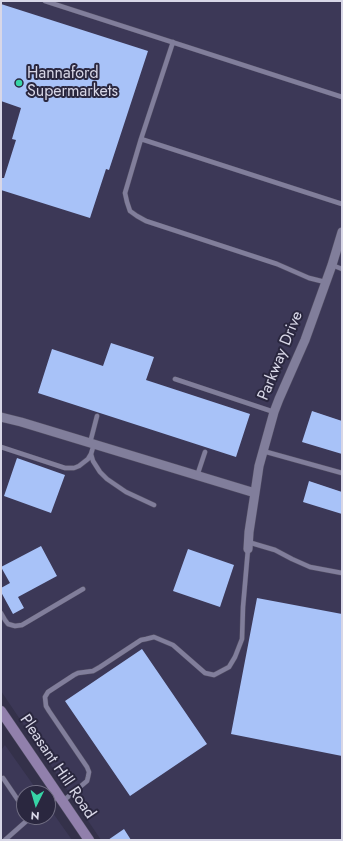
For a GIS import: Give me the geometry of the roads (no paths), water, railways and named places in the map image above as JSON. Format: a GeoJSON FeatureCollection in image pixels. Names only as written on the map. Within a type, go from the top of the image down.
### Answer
{"type":"FeatureCollection","features":[{"type":"Feature","properties":{"kind":"street","name":"Parkway Drive"},"geometry":{"type":"LineString","coordinates":[[248,545],[259,466],[274,412],[305,340],[332,265],[342,232]]}},
{"type":"Feature","properties":{"kind":"street"},"geometry":{"type":"LineString","coordinates":[[1,416],[255,493]]}},
{"type":"Feature","properties":{"kind":"street","name":"Pleasant Hill Road"},"geometry":{"type":"LineString","coordinates":[[1,711],[89,840]]}},
{"type":"Feature","properties":{"kind":"lane"},"geometry":{"type":"LineString","coordinates":[[45,1],[342,98]]}},
{"type":"Feature","properties":{"kind":"lane"},"geometry":{"type":"LineString","coordinates":[[173,42],[141,139],[126,193],[130,211],[146,221],[277,264],[309,278],[325,282]]}},
{"type":"Feature","properties":{"kind":"lane"},"geometry":{"type":"LineString","coordinates":[[141,139],[342,204]]}},
{"type":"Feature","properties":{"kind":"lane"},"geometry":{"type":"LineString","coordinates":[[332,265],[342,269]]}},
{"type":"Feature","properties":{"kind":"lane"},"geometry":{"type":"LineString","coordinates":[[175,379],[274,412]]}},
{"type":"Feature","properties":{"kind":"lane"},"geometry":{"type":"LineString","coordinates":[[97,416],[91,454],[100,472],[107,480],[126,492],[154,505]]}},
{"type":"Feature","properties":{"kind":"lane"},"geometry":{"type":"LineString","coordinates":[[1,447],[70,468],[79,466],[85,462],[91,454]]}},
{"type":"Feature","properties":{"kind":"lane"},"geometry":{"type":"LineString","coordinates":[[263,451],[342,473]]}},
{"type":"Feature","properties":{"kind":"lane"},"geometry":{"type":"LineString","coordinates":[[196,476],[205,452]]}},
{"type":"Feature","properties":{"kind":"lane"},"geometry":{"type":"LineString","coordinates":[[56,800],[86,781],[89,772],[46,706],[45,697],[48,692],[78,673],[93,671],[100,668],[141,640],[146,639],[154,638],[173,645],[205,673],[214,675],[229,667],[235,657],[242,639],[248,545],[275,550],[292,560],[310,567],[342,573]]}},
{"type":"Feature","properties":{"kind":"lane"},"geometry":{"type":"LineString","coordinates":[[1,613],[8,624],[15,626],[22,625],[83,589]]}},
{"type":"Feature","properties":{"kind":"lane"},"geometry":{"type":"LineString","coordinates":[[3,778],[16,797]]}},
{"type":"Feature","properties":{"kind":"lane"},"geometry":{"type":"LineString","coordinates":[[5,840],[21,825]]}},
{"type":"Feature","properties":{"kind":"place","name":"Hannaford Supermarkets"},"geometry":{"type":"Point","coordinates":[19,83]}}]}
